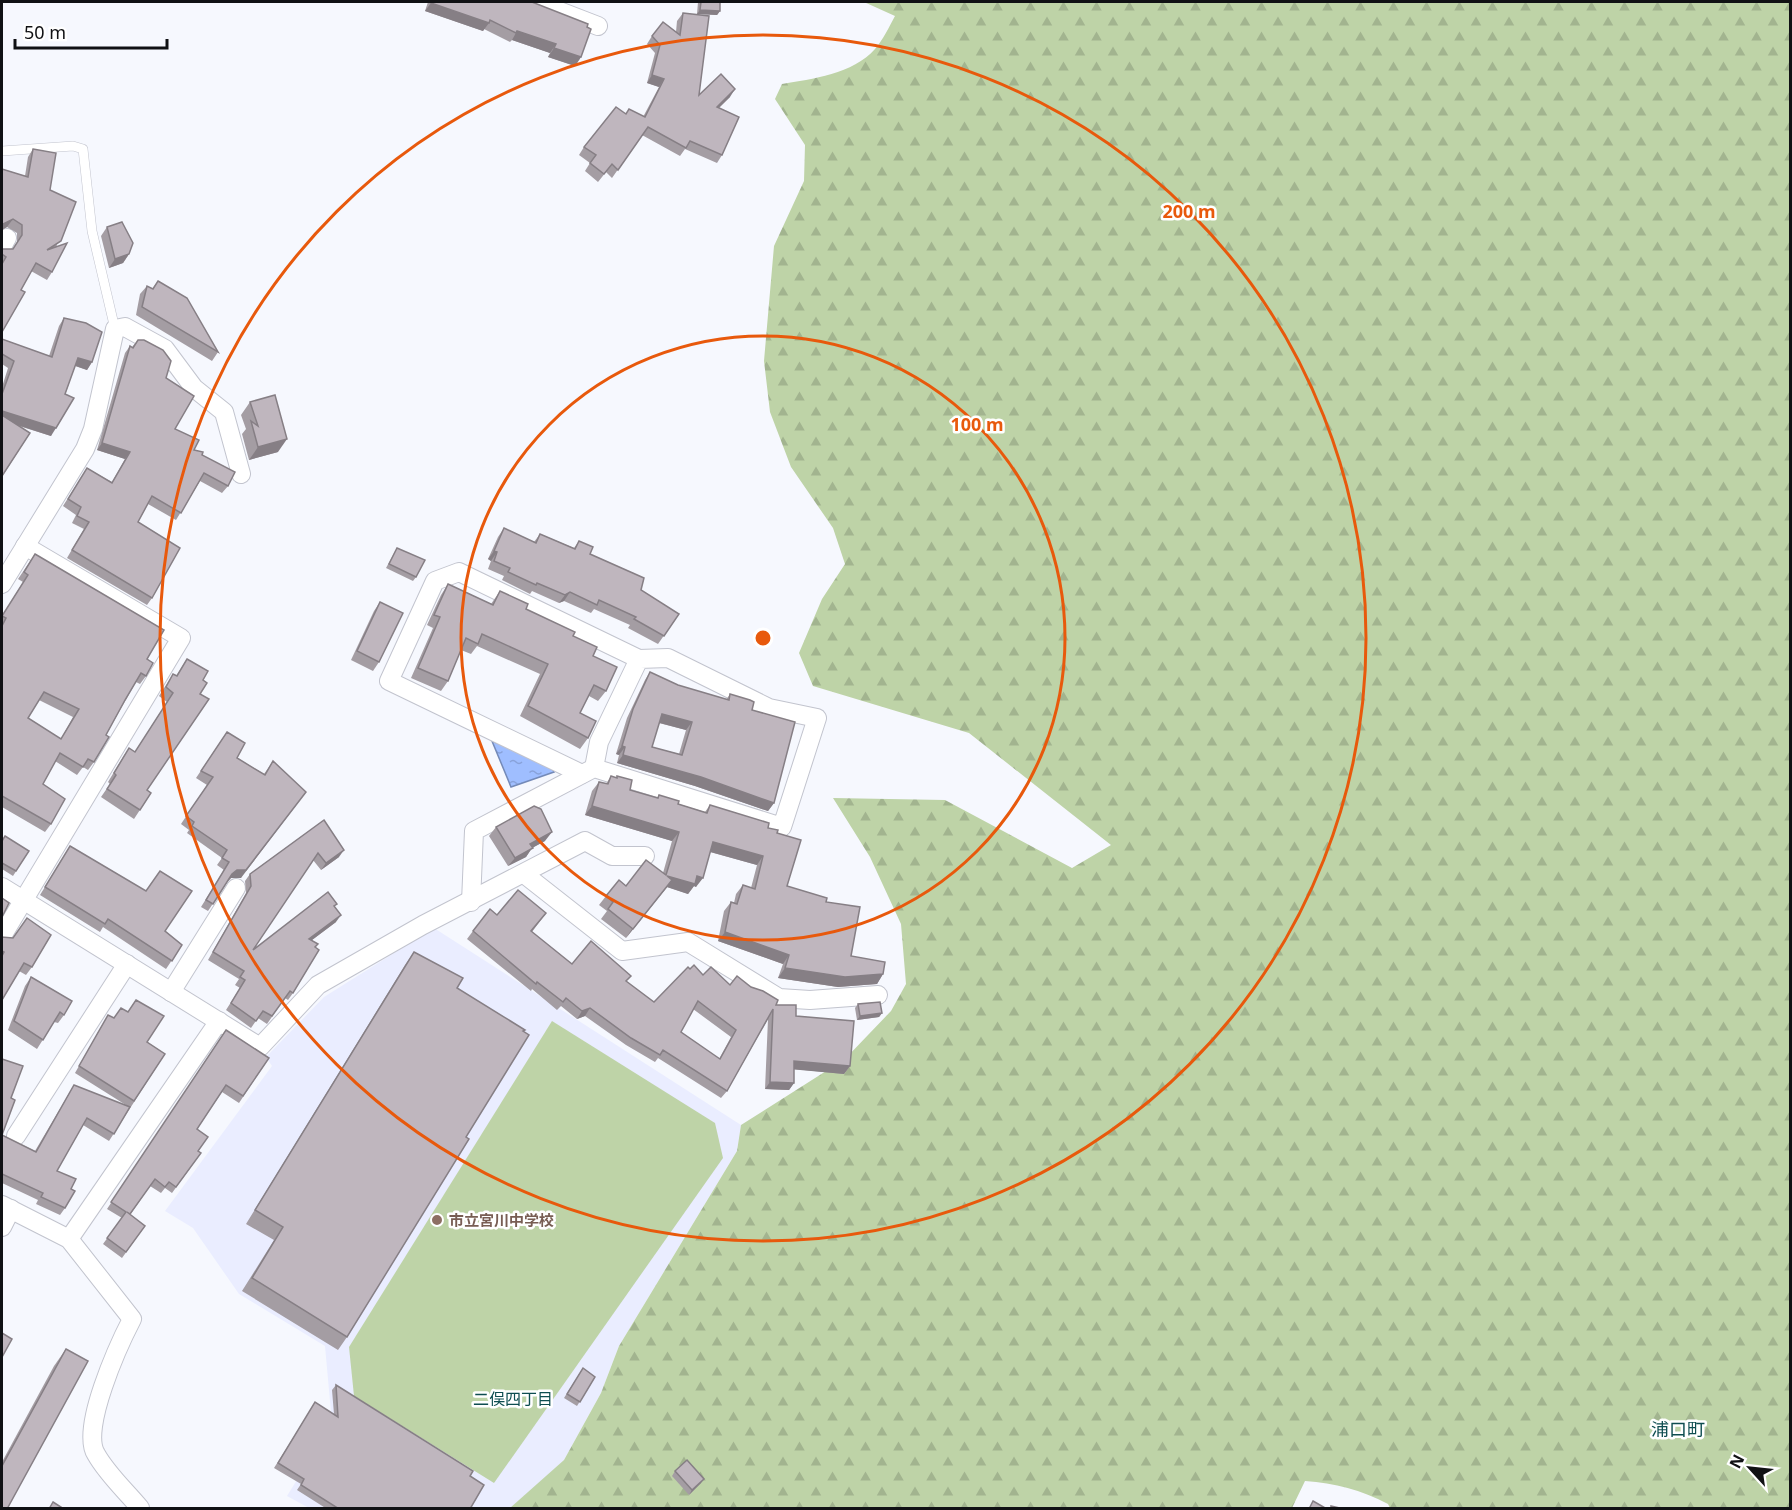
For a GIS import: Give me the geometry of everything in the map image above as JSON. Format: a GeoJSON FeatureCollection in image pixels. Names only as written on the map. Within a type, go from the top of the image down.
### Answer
{"type":"FeatureCollection","features":[{"type":"Feature","properties":{"kind":"street"},"geometry":{"type":"LineString","coordinates":[[536,2],[598,26]]}},
{"type":"Feature","properties":{"kind":"street"},"geometry":{"type":"LineString","coordinates":[[3,577],[89,439],[115,329],[125,327],[165,349],[194,388],[225,412],[241,474]]}},
{"type":"Feature","properties":{"kind":"street"},"geometry":{"type":"LineString","coordinates":[[2,936],[181,638],[24,546]]}},
{"type":"Feature","properties":{"kind":"street"},"geometry":{"type":"LineString","coordinates":[[459,572],[639,659],[668,658],[769,708],[817,718],[782,827],[588,771],[388,681],[435,581],[459,572]]}},
{"type":"Feature","properties":{"kind":"street"},"geometry":{"type":"LineString","coordinates":[[471,902],[474,831],[588,771],[599,742],[639,659]]}},
{"type":"Feature","properties":{"kind":"street"},"geometry":{"type":"LineString","coordinates":[[2,887],[260,1047],[318,985],[406,934],[585,842],[612,856],[645,856]]}},
{"type":"Feature","properties":{"kind":"street"},"geometry":{"type":"LineString","coordinates":[[524,874],[622,951],[688,942],[779,998],[810,1000],[878,995]]}},
{"type":"Feature","properties":{"kind":"street"},"geometry":{"type":"LineString","coordinates":[[171,992],[236,888]]}},
{"type":"Feature","properties":{"kind":"street"},"geometry":{"type":"LineString","coordinates":[[16,1136],[127,964]]}},
{"type":"Feature","properties":{"kind":"street"},"geometry":{"type":"LineString","coordinates":[[69,1239],[219,1021]]}},
{"type":"Feature","properties":{"kind":"street"},"geometry":{"type":"LineString","coordinates":[[2,1227],[6,1207],[69,1239],[132,1319],[113,1355],[91,1431],[94,1453],[140,1509]]}},
{"type":"Feature","properties":{"kind":"lane"},"geometry":{"type":"LineString","coordinates":[[2,151],[73,146],[83,148],[92,231],[115,329]]}},
{"type":"Feature","properties":{"kind":"shaded area","name":"市立宮川中学校"},"geometry":{"type":"Polygon","coordinates":[[[434,928],[741,1125],[737,1151],[619,1346],[601,1393],[564,1460],[519,1502],[510,1508],[309,1508],[287,1496],[332,1423],[325,1346],[239,1294],[193,1228],[165,1211],[272,1066],[266,1057],[324,997],[434,928]]]}},
{"type":"Feature","properties":{"kind":"green space"},"geometry":{"type":"Polygon","coordinates":[[[864,2],[1790,2],[1790,1508],[1390,1508],[1388,1504],[1358,1491],[1327,1483],[1305,1481],[1292,1508],[510,1508],[564,1460],[601,1393],[619,1346],[737,1151],[741,1125],[845,1059],[891,1011],[906,984],[901,924],[870,857],[833,798],[945,800],[1072,868],[1111,845],[969,733],[813,686],[799,653],[822,599],[845,564],[833,528],[791,467],[770,412],[764,361],[774,246],[804,181],[805,145],[775,99],[782,84],[844,70],[875,49],[895,16],[864,2]]]}},
{"type":"Feature","properties":{"kind":"green space"},"geometry":{"type":"Polygon","coordinates":[[[552,1021],[715,1123],[723,1158],[494,1483],[354,1396],[349,1347],[552,1021]]]}},
{"type":"Feature","properties":{"kind":"water"},"geometry":{"type":"Polygon","coordinates":[[[492,741],[550,764],[554,772],[511,787],[492,741]]]}},
{"type":"Feature","properties":{"kind":"building"},"geometry":{"type":"Polygon","coordinates":[[[431,2],[532,2],[588,24],[587,27],[591,29],[581,57],[554,48],[556,44],[517,31],[516,33],[490,20],[489,23],[431,2]]]}},
{"type":"Feature","properties":{"kind":"building"},"geometry":{"type":"Polygon","coordinates":[[[701,2],[720,2],[720,11],[700,10],[701,2]]]}},
{"type":"Feature","properties":{"kind":"building"},"geometry":{"type":"Polygon","coordinates":[[[683,13],[709,16],[699,95],[721,74],[735,89],[717,107],[739,117],[722,155],[690,141],[686,148],[648,127],[618,170],[612,164],[604,174],[590,163],[596,155],[584,147],[616,107],[626,114],[629,109],[645,117],[664,79],[652,75],[660,45],[652,36],[663,22],[680,35],[683,13]]]}},
{"type":"Feature","properties":{"kind":"building"},"geometry":{"type":"Polygon","coordinates":[[[33,149],[56,153],[50,190],[76,202],[61,241],[47,250],[67,243],[52,272],[36,263],[21,290],[25,292],[2,332],[2,264],[6,257],[2,254],[2,249],[13,249],[22,235],[22,225],[13,219],[3,224],[2,227],[2,169],[28,177],[33,149]]]}},
{"type":"Feature","properties":{"kind":"building"},"geometry":{"type":"Polygon","coordinates":[[[122,222],[133,243],[129,254],[115,259],[107,227],[122,222]]]}},
{"type":"Feature","properties":{"kind":"building"},"geometry":{"type":"Polygon","coordinates":[[[158,281],[187,298],[218,352],[142,307],[147,286],[153,289],[158,281]]]}},
{"type":"Feature","properties":{"kind":"building"},"geometry":{"type":"Polygon","coordinates":[[[64,318],[86,323],[102,332],[92,362],[78,358],[65,394],[74,398],[56,428],[2,411],[2,394],[14,361],[2,354],[2,339],[52,357],[64,318]]]}},
{"type":"Feature","properties":{"kind":"building"},"geometry":{"type":"Polygon","coordinates":[[[138,340],[144,340],[163,350],[171,361],[166,378],[194,396],[175,429],[199,440],[194,450],[203,452],[202,455],[235,472],[228,486],[204,473],[181,513],[152,496],[138,522],[180,548],[152,598],[72,550],[89,522],[77,516],[81,507],[68,499],[87,468],[112,483],[130,452],[102,443],[130,346],[133,348],[138,340]]]}},
{"type":"Feature","properties":{"kind":"building"},"geometry":{"type":"Polygon","coordinates":[[[275,395],[287,439],[258,447],[251,421],[258,426],[250,402],[275,395]]]}},
{"type":"Feature","properties":{"kind":"building"},"geometry":{"type":"Polygon","coordinates":[[[2,415],[30,433],[2,476],[2,415]]]}},
{"type":"Feature","properties":{"kind":"building"},"geometry":{"type":"Polygon","coordinates":[[[504,528],[536,543],[540,534],[575,549],[579,541],[593,547],[590,554],[644,578],[641,590],[679,614],[664,636],[634,619],[636,617],[599,600],[597,605],[570,592],[565,595],[508,572],[510,568],[494,561],[497,552],[494,551],[504,528]]]}},
{"type":"Feature","properties":{"kind":"building"},"geometry":{"type":"Polygon","coordinates":[[[397,548],[425,560],[416,577],[389,564],[397,548]]]}},
{"type":"Feature","properties":{"kind":"building"},"geometry":{"type":"Polygon","coordinates":[[[35,554],[164,630],[147,659],[153,663],[146,676],[141,673],[106,735],[109,737],[94,762],[88,759],[83,767],[60,753],[43,784],[65,799],[51,824],[2,796],[2,626],[6,618],[2,616],[28,575],[24,572],[35,554]],[[44,692],[28,718],[61,739],[79,709],[44,692]]]}},
{"type":"Feature","properties":{"kind":"building"},"geometry":{"type":"Polygon","coordinates":[[[448,584],[493,605],[500,591],[528,604],[526,609],[575,632],[573,636],[597,647],[593,656],[617,667],[606,691],[594,685],[580,713],[596,721],[588,738],[528,706],[548,664],[482,634],[478,644],[466,638],[448,681],[418,668],[440,617],[434,615],[448,584]]]}},
{"type":"Feature","properties":{"kind":"building"},"geometry":{"type":"Polygon","coordinates":[[[380,602],[403,613],[379,662],[357,651],[380,602]]]}},
{"type":"Feature","properties":{"kind":"building"},"geometry":{"type":"Polygon","coordinates":[[[187,659],[208,671],[203,680],[207,683],[200,694],[209,699],[147,790],[151,793],[140,810],[107,789],[129,748],[135,752],[173,693],[166,687],[173,674],[177,676],[187,659]]]}},
{"type":"Feature","properties":{"kind":"building"},"geometry":{"type":"Polygon","coordinates":[[[650,672],[678,685],[729,700],[730,694],[750,700],[754,702],[752,710],[795,722],[774,803],[701,777],[623,755],[625,747],[622,746],[633,709],[650,672]],[[662,714],[652,747],[682,755],[692,722],[662,714]]]}},
{"type":"Feature","properties":{"kind":"building"},"geometry":{"type":"Polygon","coordinates":[[[227,732],[245,743],[237,758],[265,775],[273,761],[306,792],[246,870],[237,870],[232,874],[213,904],[206,900],[229,862],[222,858],[227,850],[192,826],[194,822],[186,816],[213,777],[201,771],[227,732]]]}},
{"type":"Feature","properties":{"kind":"building"},"geometry":{"type":"Polygon","coordinates":[[[611,776],[632,780],[630,790],[658,798],[659,795],[707,813],[710,805],[769,823],[768,828],[778,830],[777,833],[801,840],[787,886],[827,898],[826,902],[860,907],[851,956],[885,962],[883,974],[845,977],[785,968],[789,955],[725,932],[731,902],[737,904],[743,885],[755,889],[763,856],[713,842],[703,878],[697,876],[695,884],[667,876],[672,880],[633,929],[608,909],[613,902],[606,896],[619,880],[626,886],[646,860],[666,875],[679,832],[592,806],[599,782],[608,784],[611,776]]]}},
{"type":"Feature","properties":{"kind":"building"},"geometry":{"type":"Polygon","coordinates":[[[534,806],[541,809],[552,832],[530,844],[533,848],[515,858],[496,827],[534,806]]]}},
{"type":"Feature","properties":{"kind":"building"},"geometry":{"type":"Polygon","coordinates":[[[324,820],[344,850],[326,863],[318,853],[253,950],[328,892],[337,904],[334,906],[341,915],[309,939],[318,944],[315,947],[319,950],[293,993],[290,991],[272,1016],[263,1011],[256,1021],[231,1003],[245,980],[240,977],[244,971],[213,952],[251,886],[250,874],[324,820]]]}},
{"type":"Feature","properties":{"kind":"building"},"geometry":{"type":"Polygon","coordinates":[[[5,836],[29,851],[16,871],[2,863],[2,841],[5,836]]]}},
{"type":"Feature","properties":{"kind":"building"},"geometry":{"type":"Polygon","coordinates":[[[70,846],[146,891],[160,871],[192,891],[165,931],[182,945],[172,961],[108,919],[105,924],[45,887],[70,846]]]}},
{"type":"Feature","properties":{"kind":"building"},"geometry":{"type":"Polygon","coordinates":[[[518,890],[546,913],[531,931],[572,964],[591,941],[631,976],[626,981],[654,1002],[688,967],[690,969],[694,965],[703,975],[711,967],[730,985],[737,976],[751,987],[778,1000],[776,1005],[796,1005],[796,1016],[854,1021],[850,1066],[794,1061],[794,1083],[770,1082],[773,1009],[727,1091],[663,1050],[660,1055],[631,1038],[590,1008],[582,1011],[566,998],[563,1002],[537,982],[536,984],[473,931],[490,909],[497,915],[518,890]],[[698,1001],[681,1032],[720,1059],[736,1030],[698,1001]]]}},
{"type":"Feature","properties":{"kind":"building"},"geometry":{"type":"Polygon","coordinates":[[[2,898],[9,903],[2,917],[2,898]]]}},
{"type":"Feature","properties":{"kind":"building"},"geometry":{"type":"Polygon","coordinates":[[[27,918],[51,935],[32,967],[24,963],[2,1000],[2,956],[4,952],[2,951],[2,937],[13,938],[27,918]]]}},
{"type":"Feature","properties":{"kind":"building"},"geometry":{"type":"Polygon","coordinates":[[[414,952],[463,978],[457,988],[525,1030],[523,1031],[529,1035],[466,1137],[469,1139],[347,1337],[252,1278],[283,1227],[255,1210],[414,952]]]}},
{"type":"Feature","properties":{"kind":"building"},"geometry":{"type":"Polygon","coordinates":[[[31,977],[72,1001],[64,1015],[60,1012],[43,1040],[14,1021],[31,977]]]}},
{"type":"Feature","properties":{"kind":"building"},"geometry":{"type":"Polygon","coordinates":[[[136,1000],[164,1016],[147,1042],[165,1054],[134,1101],[79,1066],[108,1015],[114,1018],[121,1008],[128,1012],[136,1000]]]}},
{"type":"Feature","properties":{"kind":"building"},"geometry":{"type":"Polygon","coordinates":[[[880,1002],[882,1013],[860,1016],[858,1004],[880,1002]]]}},
{"type":"Feature","properties":{"kind":"building"},"geometry":{"type":"Polygon","coordinates":[[[226,1030],[269,1058],[243,1096],[226,1085],[197,1129],[208,1137],[198,1151],[201,1153],[176,1187],[169,1182],[165,1187],[155,1179],[130,1214],[127,1212],[145,1226],[126,1252],[107,1238],[126,1212],[111,1202],[226,1030]]]}},
{"type":"Feature","properties":{"kind":"building"},"geometry":{"type":"Polygon","coordinates":[[[2,1059],[23,1066],[11,1098],[15,1100],[2,1135],[2,1059]]]}},
{"type":"Feature","properties":{"kind":"building"},"geometry":{"type":"Polygon","coordinates":[[[74,1085],[130,1107],[114,1134],[87,1118],[57,1171],[76,1179],[71,1189],[75,1191],[65,1208],[41,1197],[43,1193],[2,1174],[2,1135],[36,1152],[74,1085]]]}},
{"type":"Feature","properties":{"kind":"building"},"geometry":{"type":"Polygon","coordinates":[[[2,1333],[12,1339],[2,1357],[2,1333]]]}},
{"type":"Feature","properties":{"kind":"building"},"geometry":{"type":"Polygon","coordinates":[[[66,1349],[88,1361],[7,1509],[2,1509],[2,1466],[66,1349]]]}},
{"type":"Feature","properties":{"kind":"building"},"geometry":{"type":"Polygon","coordinates":[[[583,1368],[595,1377],[580,1402],[567,1394],[583,1368]]]}},
{"type":"Feature","properties":{"kind":"building"},"geometry":{"type":"Polygon","coordinates":[[[336,1385],[473,1471],[470,1476],[484,1485],[470,1509],[339,1509],[301,1485],[304,1479],[278,1463],[315,1402],[338,1417],[336,1385]]]}},
{"type":"Feature","properties":{"kind":"building"},"geometry":{"type":"Polygon","coordinates":[[[687,1460],[704,1479],[692,1490],[675,1471],[687,1460]]]}},
{"type":"Feature","properties":{"kind":"building"},"geometry":{"type":"Polygon","coordinates":[[[1313,1501],[1327,1509],[1309,1509],[1313,1501]]]}},
{"type":"Feature","properties":{"kind":"building"},"geometry":{"type":"Polygon","coordinates":[[[53,1502],[64,1509],[49,1509],[53,1502]]]}},
{"type":"Feature","properties":{"kind":"place","name":"市立宮川中学校"},"geometry":{"type":"Point","coordinates":[437,1220]}},
{"type":"Feature","properties":{"kind":"district","name":"二俣四丁目"},"geometry":{"type":"Point","coordinates":[513,1399]}},
{"type":"Feature","properties":{"kind":"district","name":"浦口町"},"geometry":{"type":"Point","coordinates":[1678,1429]}}]}
